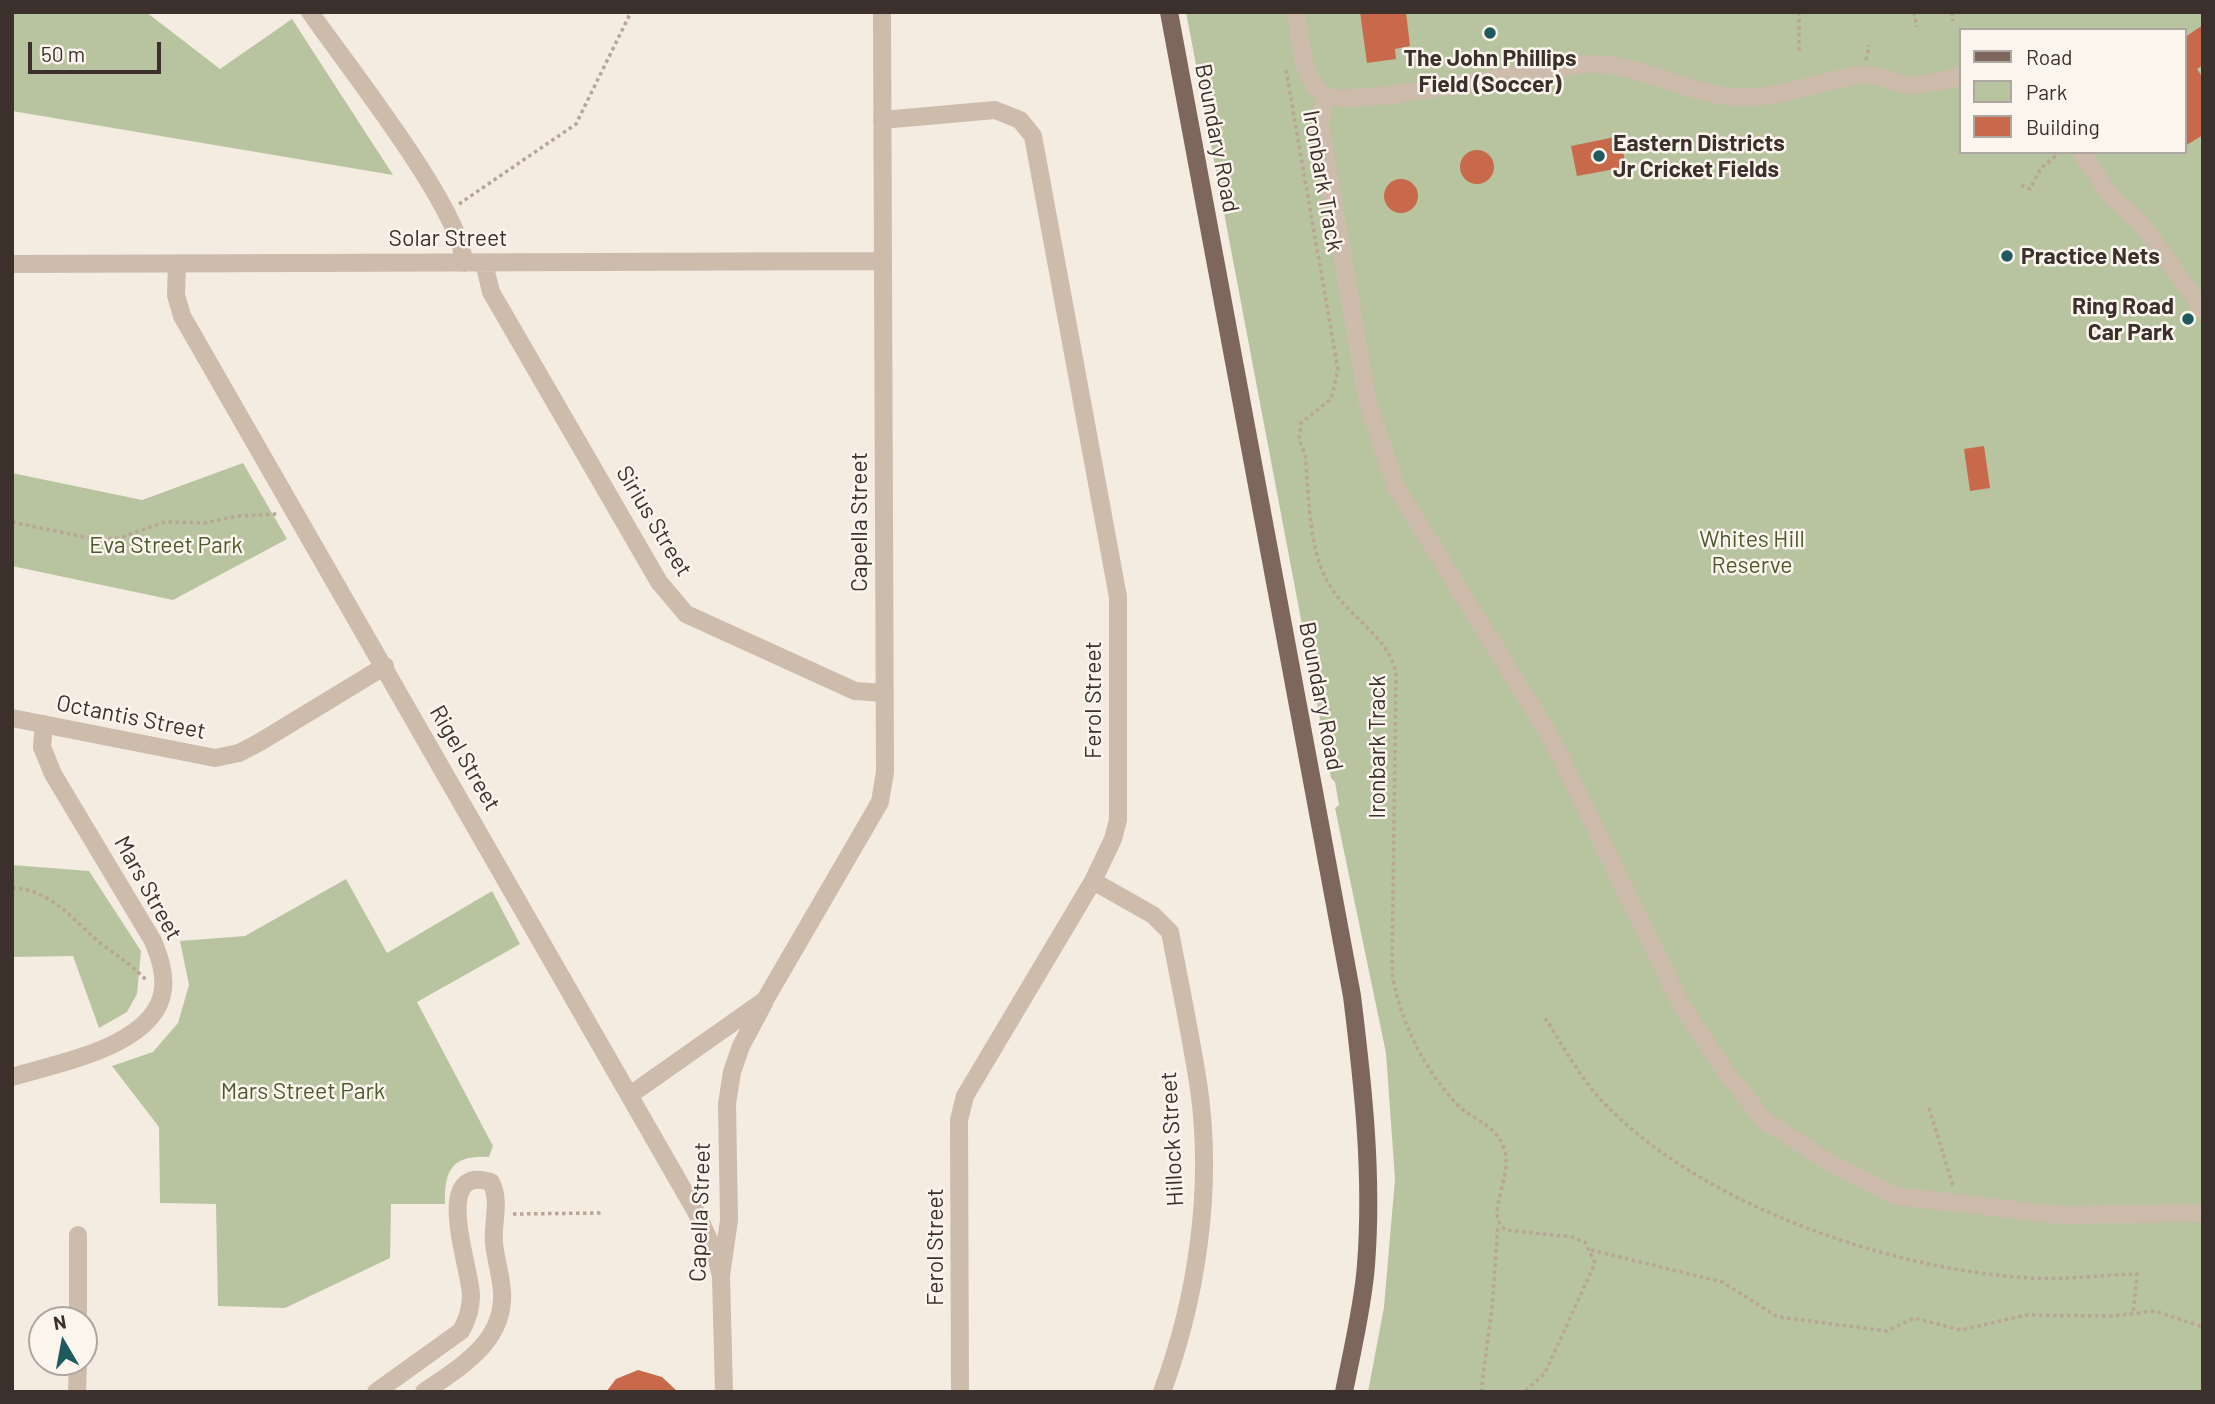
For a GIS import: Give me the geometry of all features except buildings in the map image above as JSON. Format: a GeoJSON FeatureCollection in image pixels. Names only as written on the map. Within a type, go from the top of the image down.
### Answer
{"type":"FeatureCollection","features":[{"type":"Feature","properties":{"kind":"main road","name":"Boundary Road"},"geometry":{"type":"LineString","coordinates":[[1169,12],[1352,996],[1364,1092],[1368,1181],[1366,1266],[1344,1392]]}},
{"type":"Feature","properties":{"kind":"street"},"geometry":{"type":"LineString","coordinates":[[310,12],[409,153],[446,213],[459,238],[464,263]]}},
{"type":"Feature","properties":{"kind":"street","name":"Capella Street"},"geometry":{"type":"LineString","coordinates":[[724,1392],[721,1276],[729,1220],[727,1104],[730,1083],[741,1046],[765,1000],[880,802],[885,772],[881,12]]}},
{"type":"Feature","properties":{"kind":"street"},"geometry":{"type":"LineString","coordinates":[[1296,12],[1308,78],[1325,95],[1340,99],[1375,97],[1579,65],[1614,64],[1712,93],[1739,97],[1801,89],[1863,74],[1885,76],[1908,86],[1960,76]]}},
{"type":"Feature","properties":{"kind":"street"},"geometry":{"type":"LineString","coordinates":[[1325,95],[1320,125],[1368,404],[1396,488],[1553,741],[1680,1003],[1726,1072],[1764,1120],[1829,1163],[1896,1196],[2060,1216],[2203,1213]]}},
{"type":"Feature","properties":{"kind":"street","name":"Ferol Street"},"geometry":{"type":"LineString","coordinates":[[882,120],[995,110],[1020,120],[1033,136],[1118,597],[1118,820],[1113,839],[1093,881],[965,1096],[959,1120],[960,1392]]}},
{"type":"Feature","properties":{"kind":"street"},"geometry":{"type":"LineString","coordinates":[[2082,154],[2111,196],[2141,223],[2203,310]]}},
{"type":"Feature","properties":{"kind":"street","name":"Solar Street"},"geometry":{"type":"LineString","coordinates":[[12,264],[883,261]]}},
{"type":"Feature","properties":{"kind":"street","name":"Sirius Street"},"geometry":{"type":"LineString","coordinates":[[484,263],[487,283],[512,328],[659,582],[686,614],[855,691],[884,693]]}},
{"type":"Feature","properties":{"kind":"street","name":"Rigel Street"},"geometry":{"type":"LineString","coordinates":[[177,264],[176,295],[182,316],[695,1210],[715,1252],[721,1276]]}},
{"type":"Feature","properties":{"kind":"street","name":"Octantis Street"},"geometry":{"type":"LineString","coordinates":[[12,718],[215,758],[239,753],[260,742],[385,666]]}},
{"type":"Feature","properties":{"kind":"street","name":"Mars Street"},"geometry":{"type":"LineString","coordinates":[[44,724],[42,747],[53,774],[153,941],[161,963],[163,989],[160,998]]}},
{"type":"Feature","properties":{"kind":"street","name":"Hillock Street"},"geometry":{"type":"LineString","coordinates":[[1093,881],[1153,915],[1170,932],[1199,1091],[1201,1216],[1193,1281],[1176,1353],[1162,1392]]}},
{"type":"Feature","properties":{"kind":"street"},"geometry":{"type":"LineString","coordinates":[[12,1077],[116,1044],[139,1030],[160,998]]}},
{"type":"Feature","properties":{"kind":"street","name":"Capella Street"},"geometry":{"type":"LineString","coordinates":[[630,1095],[765,1000]]}},
{"type":"Feature","properties":{"kind":"street"},"geometry":{"type":"LineString","coordinates":[[376,1392],[461,1331],[469,1317],[471,1294],[457,1209],[458,1191],[464,1182],[478,1178],[491,1182],[497,1195],[494,1242],[502,1292],[502,1311],[490,1338],[473,1358],[424,1392]]}},
{"type":"Feature","properties":{"kind":"street"},"geometry":{"type":"LineString","coordinates":[[78,1235],[78,1306]]}},
{"type":"Feature","properties":{"kind":"path"},"geometry":{"type":"LineString","coordinates":[[446,213],[576,124],[631,12]]}},
{"type":"Feature","properties":{"kind":"path"},"geometry":{"type":"LineString","coordinates":[[1799,12],[1799,53]]}},
{"type":"Feature","properties":{"kind":"path"},"geometry":{"type":"LineString","coordinates":[[1914,12],[1917,27]]}},
{"type":"Feature","properties":{"kind":"path"},"geometry":{"type":"LineString","coordinates":[[1952,12],[1953,21]]}},
{"type":"Feature","properties":{"kind":"path","name":"Ironbark Track"},"geometry":{"type":"LineString","coordinates":[[1285,61],[1338,370],[1331,399],[1301,423],[1299,439],[1305,454],[1318,559],[1333,591],[1381,641],[1392,657],[1396,672],[1392,972],[1396,998],[1405,1022],[1441,1084],[1459,1107],[1497,1132],[1505,1150],[1508,1171],[1495,1214],[1498,1224],[1492,1307],[1481,1392]]}},
{"type":"Feature","properties":{"kind":"path"},"geometry":{"type":"LineString","coordinates":[[2021,185],[2030,189],[2040,167],[2057,154]]}},
{"type":"Feature","properties":{"kind":"path"},"geometry":{"type":"LineString","coordinates":[[12,522],[107,539],[120,538],[165,522],[205,523],[238,516],[281,514],[301,520]]}},
{"type":"Feature","properties":{"kind":"path"},"geometry":{"type":"LineString","coordinates":[[12,888],[23,889],[65,908],[104,946],[130,962],[160,998]]}},
{"type":"Feature","properties":{"kind":"path"},"geometry":{"type":"LineString","coordinates":[[1545,1018],[1602,1101],[1662,1153],[1760,1209],[1855,1247],[1975,1271],[2032,1278],[2137,1274],[2133,1314]]}},
{"type":"Feature","properties":{"kind":"path"},"geometry":{"type":"LineString","coordinates":[[1929,1108],[1958,1205]]}},
{"type":"Feature","properties":{"kind":"path"},"geometry":{"type":"LineString","coordinates":[[495,1213],[602,1213]]}},
{"type":"Feature","properties":{"kind":"path"},"geometry":{"type":"LineString","coordinates":[[1498,1224],[1506,1230],[1572,1237],[1585,1242],[1595,1262],[1593,1273],[1545,1373],[1524,1392]]}},
{"type":"Feature","properties":{"kind":"path"},"geometry":{"type":"LineString","coordinates":[[1591,1250],[1722,1282],[1778,1317],[1887,1331],[1914,1318],[1961,1330],[2026,1314],[2133,1314],[2155,1311],[2203,1327]]}},
{"type":"Feature","properties":{"kind":"green space"},"geometry":{"type":"Polygon","coordinates":[[[12,12],[146,12],[220,69],[292,19],[393,175],[12,111],[12,12]]]}},
{"type":"Feature","properties":{"kind":"green space","name":"Whites Hill Reserve"},"geometry":{"type":"Polygon","coordinates":[[[1186,12],[2203,12],[2203,1392],[1368,1392],[1384,1307],[1395,1179],[1386,1053],[1335,808],[1339,805],[1335,782],[1331,778],[1186,12]]]}},
{"type":"Feature","properties":{"kind":"green space","name":"Eva Street Park"},"geometry":{"type":"Polygon","coordinates":[[[243,463],[287,539],[173,600],[12,566],[12,473],[142,500],[243,463]]]}},
{"type":"Feature","properties":{"kind":"green space"},"geometry":{"type":"Polygon","coordinates":[[[12,865],[89,871],[141,951],[137,994],[127,1012],[99,1028],[73,956],[12,957],[12,865]]]}},
{"type":"Feature","properties":{"kind":"green space","name":"Mars Street Park"},"geometry":{"type":"Polygon","coordinates":[[[346,879],[387,953],[492,891],[520,944],[417,1002],[493,1146],[489,1157],[467,1159],[453,1167],[446,1182],[445,1204],[391,1204],[390,1258],[285,1308],[218,1306],[216,1204],[160,1203],[159,1127],[112,1066],[153,1052],[178,1023],[189,985],[180,941],[245,936],[346,879]]]}},
{"type":"Feature","properties":{"kind":"place","name":"The John Phillips Field (Soccer)"},"geometry":{"type":"Point","coordinates":[1490,33]}},
{"type":"Feature","properties":{"kind":"place","name":"Eastern Districts Jr Cricket Fields"},"geometry":{"type":"Point","coordinates":[1599,156]}},
{"type":"Feature","properties":{"kind":"place","name":"Practice Nets"},"geometry":{"type":"Point","coordinates":[2007,256]}},
{"type":"Feature","properties":{"kind":"place","name":"Ring Road Car Park"},"geometry":{"type":"Point","coordinates":[2188,319]}}]}
